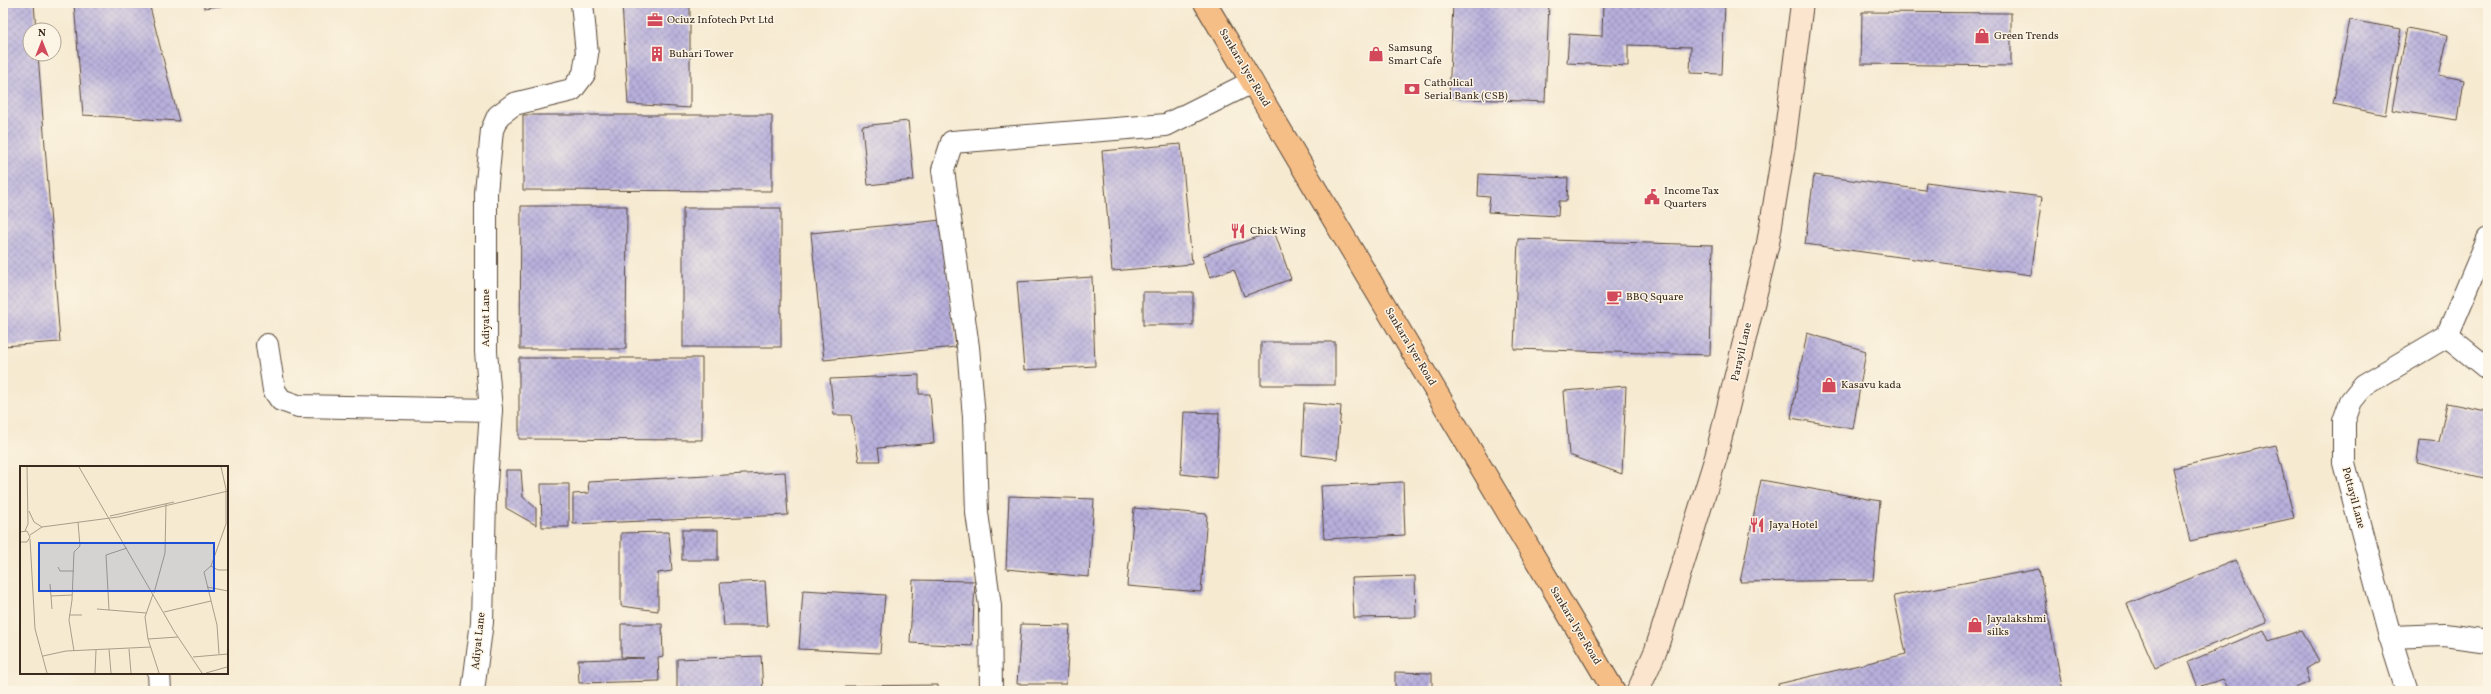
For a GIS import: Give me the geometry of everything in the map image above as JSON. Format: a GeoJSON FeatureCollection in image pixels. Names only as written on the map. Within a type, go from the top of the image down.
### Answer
{"type":"FeatureCollection","features":[{"type":"Feature","properties":{"kind":"main road","name":"Sankara Iyer Road"},"geometry":{"type":"LineString","coordinates":[[1205,3],[1614,691]]}},
{"type":"Feature","properties":{"kind":"main road","name":"Parayil Lane"},"geometry":{"type":"LineString","coordinates":[[1638,691],[1656,650],[1716,457],[1766,251],[1784,146],[1802,3]]}},
{"type":"Feature","properties":{"kind":"street","name":"Adiyat Lane"},"geometry":{"type":"LineString","coordinates":[[473,691],[482,622],[485,499],[491,410],[486,352],[486,193],[492,130],[498,116],[514,104],[572,90],[584,74],[587,54],[582,3]]}},
{"type":"Feature","properties":{"kind":"street"},"geometry":{"type":"LineString","coordinates":[[991,691],[990,606],[977,513],[973,402],[954,234],[943,170],[952,142],[1166,125],[1252,82]]}},
{"type":"Feature","properties":{"kind":"street"},"geometry":{"type":"LineString","coordinates":[[2488,239],[2447,336],[2488,369]]}},
{"type":"Feature","properties":{"kind":"street","name":"Pottayil Lane"},"geometry":{"type":"LineString","coordinates":[[2407,691],[2390,637],[2344,463],[2344,421],[2351,401],[2364,385],[2447,336]]}},
{"type":"Feature","properties":{"kind":"street"},"geometry":{"type":"LineString","coordinates":[[267,345],[274,390],[281,400],[298,406],[491,410]]}},
{"type":"Feature","properties":{"kind":"street"},"geometry":{"type":"LineString","coordinates":[[2390,637],[2444,636],[2488,641]]}},
{"type":"Feature","properties":{"kind":"street"},"geometry":{"type":"LineString","coordinates":[[159,674],[160,691]]}},
{"type":"Feature","properties":{"kind":"building"},"geometry":{"type":"Polygon","coordinates":[[[3,3],[34,3],[35,22],[22,22],[22,62],[39,62],[60,342],[3,346],[3,3]]]}},
{"type":"Feature","properties":{"kind":"building"},"geometry":{"type":"Polygon","coordinates":[[[74,3],[149,3],[179,121],[83,115],[74,3]]]}},
{"type":"Feature","properties":{"kind":"building"},"geometry":{"type":"Polygon","coordinates":[[[204,3],[235,3],[235,4],[204,8],[204,3]]]}},
{"type":"Feature","properties":{"kind":"building","name":"Buhari Tower"},"geometry":{"type":"Polygon","coordinates":[[[622,3],[690,3],[690,108],[628,104],[622,3]]]}},
{"type":"Feature","properties":{"kind":"building"},"geometry":{"type":"Polygon","coordinates":[[[1453,3],[1549,3],[1545,102],[1449,98],[1453,3]]]}},
{"type":"Feature","properties":{"kind":"building"},"geometry":{"type":"Polygon","coordinates":[[[1603,3],[1725,3],[1722,74],[1690,73],[1691,47],[1628,45],[1628,66],[1567,63],[1569,34],[1602,36],[1603,3]]]}},
{"type":"Feature","properties":{"kind":"building"},"geometry":{"type":"Polygon","coordinates":[[[1862,12],[2011,13],[2011,66],[1861,64],[1862,12]]]}},
{"type":"Feature","properties":{"kind":"building"},"geometry":{"type":"Polygon","coordinates":[[[2350,20],[2401,29],[2385,115],[2333,104],[2350,20]]]}},
{"type":"Feature","properties":{"kind":"building"},"geometry":{"type":"Polygon","coordinates":[[[2407,28],[2448,36],[2439,75],[2464,80],[2458,120],[2392,110],[2407,28]]]}},
{"type":"Feature","properties":{"kind":"building"},"geometry":{"type":"Polygon","coordinates":[[[523,115],[772,115],[772,191],[523,190],[523,115]]]}},
{"type":"Feature","properties":{"kind":"building"},"geometry":{"type":"Polygon","coordinates":[[[908,121],[914,180],[868,185],[862,126],[908,121]]]}},
{"type":"Feature","properties":{"kind":"building"},"geometry":{"type":"Polygon","coordinates":[[[1181,144],[1192,264],[1112,271],[1102,151],[1181,144]]]}},
{"type":"Feature","properties":{"kind":"building"},"geometry":{"type":"Polygon","coordinates":[[[1479,174],[1568,178],[1567,201],[1559,201],[1558,216],[1488,212],[1490,197],[1478,196],[1479,174]]]}},
{"type":"Feature","properties":{"kind":"building"},"geometry":{"type":"Polygon","coordinates":[[[1814,175],[1925,190],[1926,182],[2042,197],[2031,275],[1805,244],[1814,175]]]}},
{"type":"Feature","properties":{"kind":"building"},"geometry":{"type":"Polygon","coordinates":[[[521,206],[627,206],[626,349],[520,349],[521,206]]]}},
{"type":"Feature","properties":{"kind":"building"},"geometry":{"type":"Polygon","coordinates":[[[683,208],[781,208],[781,347],[683,347],[683,208]]]}},
{"type":"Feature","properties":{"kind":"building"},"geometry":{"type":"Polygon","coordinates":[[[942,220],[956,347],[824,360],[811,233],[942,220]]]}},
{"type":"Feature","properties":{"kind":"building"},"geometry":{"type":"Polygon","coordinates":[[[1274,231],[1291,279],[1244,296],[1234,269],[1210,277],[1203,256],[1274,231]]]}},
{"type":"Feature","properties":{"kind":"building","name":"BBQ Square"},"geometry":{"type":"Polygon","coordinates":[[[1518,239],[1713,245],[1710,355],[1514,349],[1518,239]]]}},
{"type":"Feature","properties":{"kind":"building"},"geometry":{"type":"Polygon","coordinates":[[[1092,277],[1095,366],[1024,370],[1017,282],[1092,277]]]}},
{"type":"Feature","properties":{"kind":"building"},"geometry":{"type":"Polygon","coordinates":[[[1143,292],[1193,292],[1193,325],[1143,325],[1143,292]]]}},
{"type":"Feature","properties":{"kind":"building","name":"Kasavu kada"},"geometry":{"type":"Polygon","coordinates":[[[1807,333],[1866,351],[1853,429],[1791,418],[1807,333]]]}},
{"type":"Feature","properties":{"kind":"building"},"geometry":{"type":"Polygon","coordinates":[[[1261,342],[1335,342],[1335,385],[1261,385],[1261,342]]]}},
{"type":"Feature","properties":{"kind":"building"},"geometry":{"type":"Polygon","coordinates":[[[519,358],[702,358],[702,440],[519,439],[519,358]]]}},
{"type":"Feature","properties":{"kind":"building"},"geometry":{"type":"Polygon","coordinates":[[[919,375],[919,394],[930,394],[934,443],[878,448],[880,461],[859,461],[851,415],[834,415],[830,379],[919,375]]]}},
{"type":"Feature","properties":{"kind":"building"},"geometry":{"type":"Polygon","coordinates":[[[1626,386],[1622,474],[1569,455],[1564,391],[1626,386]]]}},
{"type":"Feature","properties":{"kind":"building"},"geometry":{"type":"Polygon","coordinates":[[[1304,403],[1341,406],[1337,459],[1302,455],[1304,403]]]}},
{"type":"Feature","properties":{"kind":"building"},"geometry":{"type":"Polygon","coordinates":[[[2447,403],[2486,411],[2488,479],[2417,462],[2420,440],[2439,442],[2447,403]]]}},
{"type":"Feature","properties":{"kind":"building"},"geometry":{"type":"Polygon","coordinates":[[[1184,412],[1219,413],[1216,478],[1181,474],[1184,412]]]}},
{"type":"Feature","properties":{"kind":"building"},"geometry":{"type":"Polygon","coordinates":[[[2276,445],[2294,518],[2190,541],[2173,468],[2276,445]]]}},
{"type":"Feature","properties":{"kind":"building"},"geometry":{"type":"Polygon","coordinates":[[[506,470],[521,470],[523,497],[536,508],[536,525],[506,508],[506,470]]]}},
{"type":"Feature","properties":{"kind":"building"},"geometry":{"type":"Polygon","coordinates":[[[785,472],[788,515],[573,524],[573,494],[589,493],[588,482],[785,472]]]}},
{"type":"Feature","properties":{"kind":"building"},"geometry":{"type":"Polygon","coordinates":[[[1761,480],[1880,501],[1873,580],[1740,582],[1761,480]]]}},
{"type":"Feature","properties":{"kind":"building"},"geometry":{"type":"Polygon","coordinates":[[[1403,482],[1405,535],[1324,539],[1321,486],[1403,482]]]}},
{"type":"Feature","properties":{"kind":"building"},"geometry":{"type":"Polygon","coordinates":[[[541,484],[569,484],[569,527],[542,527],[541,484]]]}},
{"type":"Feature","properties":{"kind":"building"},"geometry":{"type":"Polygon","coordinates":[[[1009,496],[1094,499],[1089,577],[1006,569],[1009,496]]]}},
{"type":"Feature","properties":{"kind":"building"},"geometry":{"type":"Polygon","coordinates":[[[1134,508],[1207,514],[1201,592],[1127,586],[1134,508]]]}},
{"type":"Feature","properties":{"kind":"building"},"geometry":{"type":"Polygon","coordinates":[[[682,530],[718,530],[718,560],[682,560],[682,530]]]}},
{"type":"Feature","properties":{"kind":"building"},"geometry":{"type":"Polygon","coordinates":[[[669,532],[672,571],[658,573],[658,611],[621,606],[621,533],[669,532]]]}},
{"type":"Feature","properties":{"kind":"building"},"geometry":{"type":"Polygon","coordinates":[[[2236,560],[2267,622],[2155,668],[2127,604],[2236,560]]]}},
{"type":"Feature","properties":{"kind":"building","name":"Jayalakshmi silks"},"geometry":{"type":"Polygon","coordinates":[[[2039,569],[2063,691],[1780,691],[1778,684],[1906,654],[1894,596],[2039,569]]]}},
{"type":"Feature","properties":{"kind":"building"},"geometry":{"type":"Polygon","coordinates":[[[1415,576],[1416,617],[1354,618],[1352,578],[1415,576]]]}},
{"type":"Feature","properties":{"kind":"building"},"geometry":{"type":"Polygon","coordinates":[[[913,580],[975,581],[972,646],[910,643],[913,580]]]}},
{"type":"Feature","properties":{"kind":"building"},"geometry":{"type":"Polygon","coordinates":[[[765,581],[768,626],[724,626],[720,583],[765,581]]]}},
{"type":"Feature","properties":{"kind":"building"},"geometry":{"type":"Polygon","coordinates":[[[803,590],[885,595],[880,653],[799,649],[803,590]]]}},
{"type":"Feature","properties":{"kind":"building"},"geometry":{"type":"Polygon","coordinates":[[[621,624],[662,624],[663,656],[658,657],[659,681],[579,683],[578,660],[644,658],[621,657],[621,624]]]}},
{"type":"Feature","properties":{"kind":"building"},"geometry":{"type":"Polygon","coordinates":[[[1021,624],[1070,625],[1066,684],[1017,684],[1021,624]]]}},
{"type":"Feature","properties":{"kind":"building"},"geometry":{"type":"Polygon","coordinates":[[[2264,630],[2269,641],[2302,630],[2319,661],[2306,669],[2310,682],[2295,688],[2296,691],[2230,691],[2223,679],[2198,687],[2188,662],[2264,630]]]}},
{"type":"Feature","properties":{"kind":"building"},"geometry":{"type":"Polygon","coordinates":[[[761,656],[763,691],[677,691],[677,659],[761,656]]]}},
{"type":"Feature","properties":{"kind":"building"},"geometry":{"type":"Polygon","coordinates":[[[1395,672],[1432,673],[1432,691],[1395,691],[1395,672]]]}},
{"type":"Feature","properties":{"kind":"building"},"geometry":{"type":"Polygon","coordinates":[[[938,685],[938,691],[846,691],[846,686],[938,685]]]}},
{"type":"Feature","properties":{"kind":"place","name":"Ociuz Infotech Pvt Ltd"},"geometry":{"type":"Point","coordinates":[655,20]}},
{"type":"Feature","properties":{"kind":"place","name":"Green Trends"},"geometry":{"type":"Point","coordinates":[1982,36]}},
{"type":"Feature","properties":{"kind":"place","name":"Buhari Tower"},"geometry":{"type":"Point","coordinates":[657,54]}},
{"type":"Feature","properties":{"kind":"place","name":"Samsung Smart Cafe"},"geometry":{"type":"Point","coordinates":[1376,54]}},
{"type":"Feature","properties":{"kind":"place","name":"Catholical Serial Bank (CSB)"},"geometry":{"type":"Point","coordinates":[1412,89]}},
{"type":"Feature","properties":{"kind":"place","name":"Income Tax Quarters"},"geometry":{"type":"Point","coordinates":[1652,197]}},
{"type":"Feature","properties":{"kind":"place","name":"Chick Wing"},"geometry":{"type":"Point","coordinates":[1238,231]}},
{"type":"Feature","properties":{"kind":"place","name":"BBQ Square"},"geometry":{"type":"Point","coordinates":[1614,297]}},
{"type":"Feature","properties":{"kind":"place","name":"Kasavu kada"},"geometry":{"type":"Point","coordinates":[1829,385]}},
{"type":"Feature","properties":{"kind":"place","name":"Jaya Hotel"},"geometry":{"type":"Point","coordinates":[1757,525]}},
{"type":"Feature","properties":{"kind":"place","name":"Jayalakshmi silks"},"geometry":{"type":"Point","coordinates":[1975,625]}}]}
